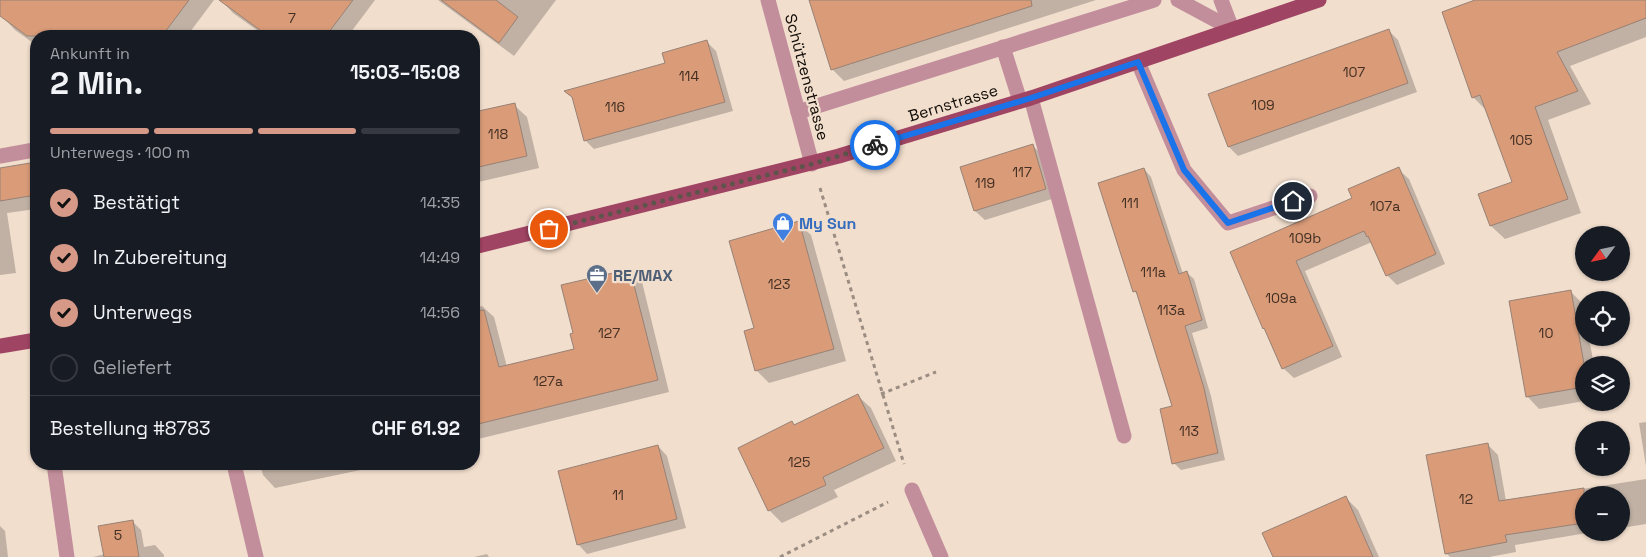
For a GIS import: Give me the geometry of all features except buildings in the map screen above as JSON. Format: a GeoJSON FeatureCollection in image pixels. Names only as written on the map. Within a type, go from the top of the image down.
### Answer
{"type":"FeatureCollection","features":[{"type":"Feature","properties":{"kind":"main road","name":"Bernstrasse"},"geometry":{"type":"LineString","coordinates":[[480,246],[812,164],[1025,99],[1319,0]]}},
{"type":"Feature","properties":{"kind":"main road"},"geometry":{"type":"LineString","coordinates":[[0,346],[30,341]]}},
{"type":"Feature","properties":{"kind":"street","name":"Schützenstrasse"},"geometry":{"type":"LineString","coordinates":[[768,0],[812,164]]}},
{"type":"Feature","properties":{"kind":"street"},"geometry":{"type":"LineString","coordinates":[[798,112],[1154,0]]}},
{"type":"Feature","properties":{"kind":"street"},"geometry":{"type":"LineString","coordinates":[[1178,0],[1232,29]]}},
{"type":"Feature","properties":{"kind":"street"},"geometry":{"type":"LineString","coordinates":[[1221,0],[1232,29]]}},
{"type":"Feature","properties":{"kind":"street"},"geometry":{"type":"LineString","coordinates":[[1003,47],[1025,99],[1124,436]]}},
{"type":"Feature","properties":{"kind":"street"},"geometry":{"type":"LineString","coordinates":[[1138,62],[1184,170],[1228,223],[1310,196]]}},
{"type":"Feature","properties":{"kind":"street"},"geometry":{"type":"LineString","coordinates":[[0,156],[30,151]]}},
{"type":"Feature","properties":{"kind":"street"},"geometry":{"type":"LineString","coordinates":[[55,470],[67,557]]}},
{"type":"Feature","properties":{"kind":"street"},"geometry":{"type":"LineString","coordinates":[[235,470],[256,557]]}},
{"type":"Feature","properties":{"kind":"street"},"geometry":{"type":"LineString","coordinates":[[912,490],[941,557]]}},
{"type":"Feature","properties":{"kind":"path"},"geometry":{"type":"LineString","coordinates":[[780,557],[912,490],[881,394],[830,217],[812,164]]}},
{"type":"Feature","properties":{"kind":"path"},"geometry":{"type":"LineString","coordinates":[[881,394],[936,372]]}},
{"type":"Feature","properties":{"kind":"way so far"},"geometry":{"type":"LineString","coordinates":[[549,229],[812,164],[875,145]]}},
{"type":"Feature","properties":{"kind":"place","name":"My Sun"},"geometry":{"type":"Point","coordinates":[783,242]}},
{"type":"Feature","properties":{"kind":"place","name":"RE/MAX"},"geometry":{"type":"Point","coordinates":[597,294]}},
{"type":"Feature","properties":{"kind":"route"},"geometry":{"type":"LineString","coordinates":[[875,145],[1031,98],[1138,62],[1184,170],[1228,223],[1293,201]]}}]}
